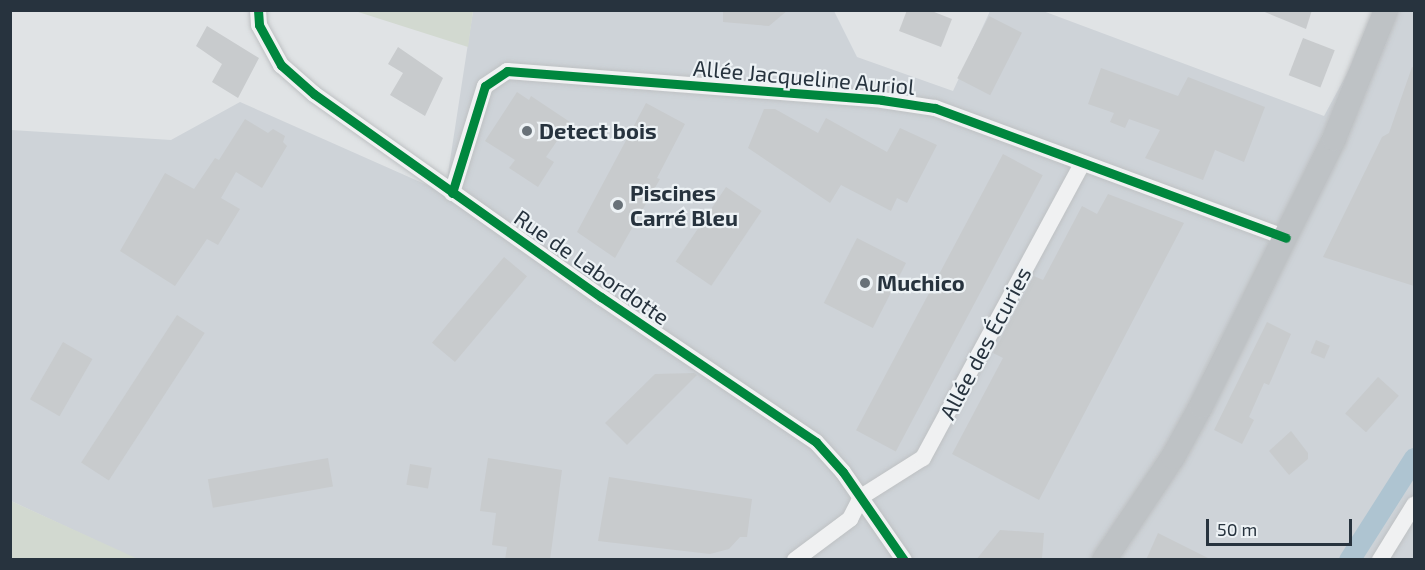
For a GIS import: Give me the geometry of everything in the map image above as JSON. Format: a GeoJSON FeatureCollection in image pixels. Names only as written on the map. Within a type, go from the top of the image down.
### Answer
{"type":"FeatureCollection","features":[{"type":"Feature","properties":{"kind":"street","name":"Rue de Labordotte"},"geometry":{"type":"LineString","coordinates":[[258,10],[259,25],[281,65],[314,94],[452,193],[816,442],[861,497],[904,560]]}},
{"type":"Feature","properties":{"kind":"street"},"geometry":{"type":"LineString","coordinates":[[1104,558],[1173,457],[1286,238],[1334,139],[1386,10]]}},
{"type":"Feature","properties":{"kind":"street","name":"Allée Jacqueline Auriol"},"geometry":{"type":"LineString","coordinates":[[452,193],[485,86],[507,71],[882,100],[935,108],[1286,238]]}},
{"type":"Feature","properties":{"kind":"street","name":"Allée des Écuries"},"geometry":{"type":"LineString","coordinates":[[861,497],[922,458],[1082,164]]}},
{"type":"Feature","properties":{"kind":"street"},"geometry":{"type":"LineString","coordinates":[[795,560],[850,519],[861,497]]}},
{"type":"Feature","properties":{"kind":"street"},"geometry":{"type":"LineString","coordinates":[[1380,560],[1414,505]]}},
{"type":"Feature","properties":{"kind":"shaded area"},"geometry":{"type":"Polygon","coordinates":[[[355,11],[473,11],[468,47],[355,11]]]}},
{"type":"Feature","properties":{"kind":"shaded area"},"geometry":{"type":"Polygon","coordinates":[[[473,11],[834,11],[857,57],[953,91],[990,11],[1043,11],[1324,116],[1381,11],[1414,11],[1414,559],[138,560],[11,501],[11,130],[171,140],[240,102],[445,193],[473,11]]]}},
{"type":"Feature","properties":{"kind":"shaded area"},"geometry":{"type":"Polygon","coordinates":[[[11,501],[138,559],[11,559],[11,501]]]}},
{"type":"Feature","properties":{"kind":"building"},"geometry":{"type":"Polygon","coordinates":[[[723,10],[788,10],[769,26],[723,22],[723,10]]]}},
{"type":"Feature","properties":{"kind":"building"},"geometry":{"type":"Polygon","coordinates":[[[907,10],[929,10],[952,19],[941,47],[899,31],[907,10]]]}},
{"type":"Feature","properties":{"kind":"building"},"geometry":{"type":"Polygon","coordinates":[[[1260,10],[1312,10],[1306,29],[1260,10]]]}},
{"type":"Feature","properties":{"kind":"building"},"geometry":{"type":"Polygon","coordinates":[[[989,16],[1022,33],[990,95],[957,78],[989,16]]]}},
{"type":"Feature","properties":{"kind":"building"},"geometry":{"type":"Polygon","coordinates":[[[207,26],[259,58],[238,98],[212,82],[222,64],[196,46],[207,26]]]}},
{"type":"Feature","properties":{"kind":"building"},"geometry":{"type":"Polygon","coordinates":[[[1303,38],[1335,50],[1320,88],[1289,75],[1303,38]]]}},
{"type":"Feature","properties":{"kind":"building"},"geometry":{"type":"Polygon","coordinates":[[[398,47],[443,78],[425,116],[390,95],[403,73],[388,64],[398,47]]]}},
{"type":"Feature","properties":{"kind":"building"},"geometry":{"type":"Polygon","coordinates":[[[1412,67],[1414,68],[1414,286],[1323,257],[1382,137],[1389,133],[1412,67]]]}},
{"type":"Feature","properties":{"kind":"building"},"geometry":{"type":"Polygon","coordinates":[[[1101,68],[1178,96],[1188,77],[1265,107],[1244,162],[1215,150],[1203,180],[1145,158],[1160,130],[1129,119],[1125,128],[1110,122],[1114,113],[1088,104],[1101,68]]]}},
{"type":"Feature","properties":{"kind":"building","name":"Detect bois"},"geometry":{"type":"Polygon","coordinates":[[[517,92],[529,100],[531,96],[570,122],[546,157],[554,162],[538,187],[509,168],[515,160],[485,141],[517,92]]]}},
{"type":"Feature","properties":{"kind":"building"},"geometry":{"type":"Polygon","coordinates":[[[646,103],[685,124],[657,178],[660,179],[615,258],[577,232],[646,103]]]}},
{"type":"Feature","properties":{"kind":"building"},"geometry":{"type":"Polygon","coordinates":[[[764,109],[775,109],[818,133],[826,118],[887,152],[900,128],[937,145],[907,203],[897,198],[891,211],[841,185],[830,203],[748,148],[764,109]]]}},
{"type":"Feature","properties":{"kind":"building"},"geometry":{"type":"Polygon","coordinates":[[[245,119],[268,133],[273,129],[285,136],[283,142],[287,146],[262,188],[236,172],[221,198],[240,209],[218,245],[207,239],[175,286],[120,251],[165,173],[194,189],[215,158],[219,160],[245,119]]]}},
{"type":"Feature","properties":{"kind":"building"},"geometry":{"type":"Polygon","coordinates":[[[1003,154],[1043,175],[896,451],[856,430],[1003,154]]]}},
{"type":"Feature","properties":{"kind":"building"},"geometry":{"type":"Polygon","coordinates":[[[726,187],[762,211],[711,286],[676,262],[726,187]]]}},
{"type":"Feature","properties":{"kind":"building"},"geometry":{"type":"Polygon","coordinates":[[[1108,194],[1184,223],[1039,500],[952,454],[1003,358],[993,353],[1034,276],[1043,280],[1082,206],[1097,214],[1108,194]]]}},
{"type":"Feature","properties":{"kind":"building","name":"Muchico"},"geometry":{"type":"Polygon","coordinates":[[[857,238],[906,263],[873,328],[824,303],[857,238]]]}},
{"type":"Feature","properties":{"kind":"building"},"geometry":{"type":"Polygon","coordinates":[[[504,257],[527,276],[455,362],[432,343],[504,257]]]}},
{"type":"Feature","properties":{"kind":"building"},"geometry":{"type":"Polygon","coordinates":[[[177,315],[205,333],[109,481],[81,463],[177,315]]]}},
{"type":"Feature","properties":{"kind":"building"},"geometry":{"type":"Polygon","coordinates":[[[1267,322],[1291,334],[1269,385],[1264,383],[1249,417],[1254,420],[1242,444],[1214,430],[1267,322]]]}},
{"type":"Feature","properties":{"kind":"building"},"geometry":{"type":"Polygon","coordinates":[[[1316,340],[1330,346],[1324,359],[1311,353],[1316,340]]]}},
{"type":"Feature","properties":{"kind":"building"},"geometry":{"type":"Polygon","coordinates":[[[63,342],[92,359],[59,416],[30,399],[63,342]]]}},
{"type":"Feature","properties":{"kind":"building"},"geometry":{"type":"Polygon","coordinates":[[[694,373],[697,375],[627,445],[605,423],[655,374],[694,373]]]}},
{"type":"Feature","properties":{"kind":"building"},"geometry":{"type":"Polygon","coordinates":[[[1378,377],[1399,396],[1366,432],[1345,413],[1378,377]]]}},
{"type":"Feature","properties":{"kind":"building"},"geometry":{"type":"Polygon","coordinates":[[[1291,431],[1308,453],[1308,459],[1289,475],[1269,451],[1291,431]]]}},
{"type":"Feature","properties":{"kind":"building"},"geometry":{"type":"Polygon","coordinates":[[[328,458],[333,487],[213,508],[208,479],[328,458]]]}},
{"type":"Feature","properties":{"kind":"building"},"geometry":{"type":"Polygon","coordinates":[[[488,458],[562,470],[550,560],[505,560],[507,547],[492,545],[496,513],[480,511],[488,458]]]}},
{"type":"Feature","properties":{"kind":"building"},"geometry":{"type":"Polygon","coordinates":[[[410,464],[432,468],[428,489],[406,485],[410,464]]]}},
{"type":"Feature","properties":{"kind":"building"},"geometry":{"type":"Polygon","coordinates":[[[609,477],[752,499],[747,537],[740,537],[729,549],[710,554],[598,541],[609,477]]]}},
{"type":"Feature","properties":{"kind":"building"},"geometry":{"type":"Polygon","coordinates":[[[1000,530],[1044,533],[1042,558],[976,560],[1000,530]]]}},
{"type":"Feature","properties":{"kind":"building"},"geometry":{"type":"Polygon","coordinates":[[[1158,533],[1212,560],[1146,560],[1158,533]]]}},
{"type":"Feature","properties":{"kind":"waterway"},"geometry":{"type":"LineString","coordinates":[[1349,560],[1414,458]]}},
{"type":"Feature","properties":{"kind":"cycle path"},"geometry":{"type":"LineString","coordinates":[[258,10],[259,25],[281,65],[314,94],[601,297],[816,442],[843,472],[904,560]]}},
{"type":"Feature","properties":{"kind":"cycle path"},"geometry":{"type":"LineString","coordinates":[[452,193],[485,86],[507,71],[882,100],[935,108],[1286,238]]}},
{"type":"Feature","properties":{"kind":"place","name":"Detect bois"},"geometry":{"type":"Point","coordinates":[527,131]}},
{"type":"Feature","properties":{"kind":"place","name":"Piscines Carré Bleu"},"geometry":{"type":"Point","coordinates":[618,205]}},
{"type":"Feature","properties":{"kind":"place","name":"Muchico"},"geometry":{"type":"Point","coordinates":[865,283]}}]}
